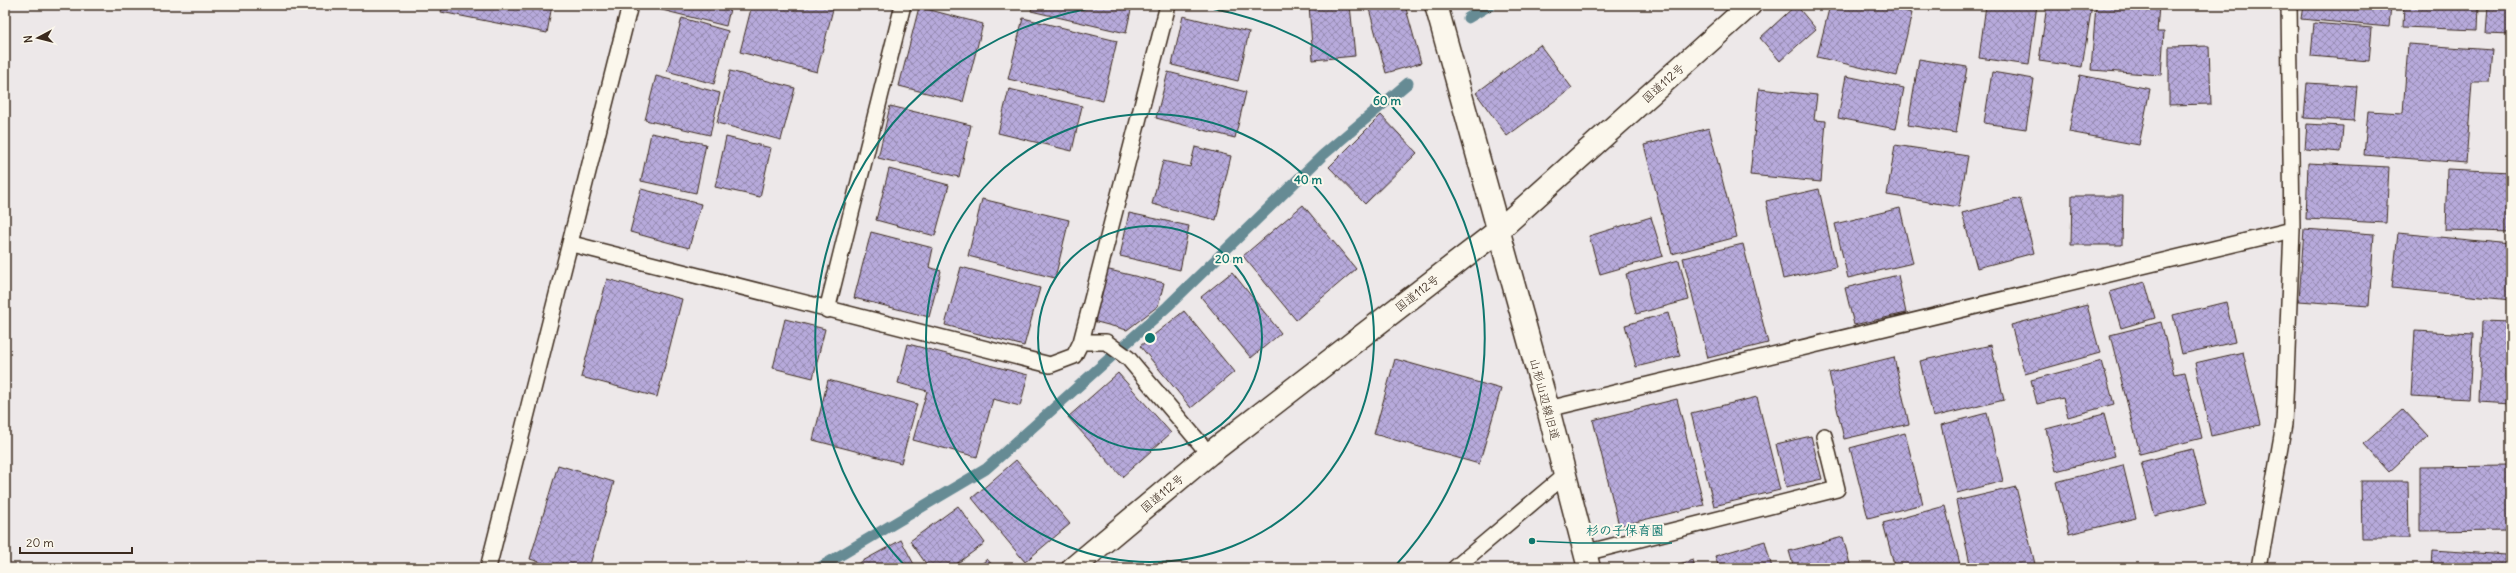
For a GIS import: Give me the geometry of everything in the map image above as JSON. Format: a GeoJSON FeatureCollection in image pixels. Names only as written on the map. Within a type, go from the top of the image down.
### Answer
{"type":"FeatureCollection","features":[{"type":"Feature","properties":{"kind":"main road","name":"山形山辺線旧道"},"geometry":{"type":"LineString","coordinates":[[1436,5],[1548,409],[1587,560]]}},
{"type":"Feature","properties":{"kind":"main road","name":"国道112号"},"geometry":{"type":"LineString","coordinates":[[1073,568],[1209,454],[1499,230],[1750,5]]}},
{"type":"Feature","properties":{"kind":"lane"},"geometry":{"type":"LineString","coordinates":[[488,568],[572,244],[630,5]]}},
{"type":"Feature","properties":{"kind":"lane"},"geometry":{"type":"LineString","coordinates":[[827,310],[903,5]]}},
{"type":"Feature","properties":{"kind":"lane"},"geometry":{"type":"LineString","coordinates":[[572,244],[827,310],[1050,365],[1074,356],[1080,342],[1168,5]]}},
{"type":"Feature","properties":{"kind":"lane"},"geometry":{"type":"LineString","coordinates":[[2260,568],[2284,424],[2292,230],[2289,5]]}},
{"type":"Feature","properties":{"kind":"lane"},"geometry":{"type":"LineString","coordinates":[[1548,409],[2292,230]]}},
{"type":"Feature","properties":{"kind":"lane"},"geometry":{"type":"LineString","coordinates":[[1080,342],[1106,342],[1128,358],[1209,454]]}},
{"type":"Feature","properties":{"kind":"lane"},"geometry":{"type":"LineString","coordinates":[[1587,560],[1837,489],[1824,436]]}},
{"type":"Feature","properties":{"kind":"lane"},"geometry":{"type":"LineString","coordinates":[[1455,568],[1565,475]]}},
{"type":"Feature","properties":{"kind":"building"},"geometry":{"type":"Polygon","coordinates":[[[443,5],[552,5],[547,33],[441,12],[443,5]]]}},
{"type":"Feature","properties":{"kind":"building"},"geometry":{"type":"Polygon","coordinates":[[[659,5],[731,5],[726,26],[658,9],[659,5]]]}},
{"type":"Feature","properties":{"kind":"building"},"geometry":{"type":"Polygon","coordinates":[[[752,5],[834,5],[817,72],[740,52],[752,5]]]}},
{"type":"Feature","properties":{"kind":"building"},"geometry":{"type":"Polygon","coordinates":[[[1033,5],[1132,5],[1126,33],[1031,11],[1033,5]]]}},
{"type":"Feature","properties":{"kind":"building"},"geometry":{"type":"Polygon","coordinates":[[[1309,5],[1350,5],[1355,56],[1313,60],[1309,5]]]}},
{"type":"Feature","properties":{"kind":"building"},"geometry":{"type":"Polygon","coordinates":[[[1368,5],[1405,5],[1421,63],[1386,73],[1368,5]]]}},
{"type":"Feature","properties":{"kind":"building"},"geometry":{"type":"Polygon","coordinates":[[[1796,5],[1816,29],[1780,61],[1760,38],[1796,5]]]}},
{"type":"Feature","properties":{"kind":"building"},"geometry":{"type":"Polygon","coordinates":[[[1830,5],[1880,5],[1912,13],[1897,76],[1817,57],[1830,5]]]}},
{"type":"Feature","properties":{"kind":"building"},"geometry":{"type":"Polygon","coordinates":[[[1986,5],[2037,5],[2029,65],[1979,58],[1986,5]]]}},
{"type":"Feature","properties":{"kind":"building"},"geometry":{"type":"Polygon","coordinates":[[[2047,5],[2092,5],[2082,67],[2039,61],[2047,5]]]}},
{"type":"Feature","properties":{"kind":"building"},"geometry":{"type":"Polygon","coordinates":[[[2096,5],[2159,5],[2157,32],[2164,32],[2161,75],[2091,70],[2096,5]]]}},
{"type":"Feature","properties":{"kind":"building"},"geometry":{"type":"Polygon","coordinates":[[[2303,5],[2391,5],[2389,27],[2301,19],[2303,5]]]}},
{"type":"Feature","properties":{"kind":"building"},"geometry":{"type":"Polygon","coordinates":[[[2404,5],[2479,5],[2478,30],[2403,27],[2404,5]]]}},
{"type":"Feature","properties":{"kind":"building"},"geometry":{"type":"Polygon","coordinates":[[[2488,5],[2511,5],[2511,35],[2486,34],[2488,5]]]}},
{"type":"Feature","properties":{"kind":"building"},"geometry":{"type":"Polygon","coordinates":[[[919,7],[983,24],[963,102],[899,86],[919,7]]]}},
{"type":"Feature","properties":{"kind":"building"},"geometry":{"type":"Polygon","coordinates":[[[1183,16],[1249,32],[1238,81],[1172,65],[1183,16]]]}},
{"type":"Feature","properties":{"kind":"building"},"geometry":{"type":"Polygon","coordinates":[[[682,18],[728,31],[714,84],[667,71],[682,18]]]}},
{"type":"Feature","properties":{"kind":"building"},"geometry":{"type":"Polygon","coordinates":[[[1023,18],[1117,41],[1103,101],[1008,79],[1023,18]]]}},
{"type":"Feature","properties":{"kind":"building"},"geometry":{"type":"Polygon","coordinates":[[[2314,23],[2372,28],[2369,61],[2311,56],[2314,23]]]}},
{"type":"Feature","properties":{"kind":"building"},"geometry":{"type":"Polygon","coordinates":[[[2408,44],[2492,50],[2489,82],[2472,82],[2466,163],[2364,155],[2368,111],[2403,113],[2408,44]]]}},
{"type":"Feature","properties":{"kind":"building"},"geometry":{"type":"Polygon","coordinates":[[[1540,45],[1572,88],[1507,136],[1476,93],[1540,45]]]}},
{"type":"Feature","properties":{"kind":"building"},"geometry":{"type":"Polygon","coordinates":[[[2209,46],[2211,104],[2169,105],[2169,47],[2209,46]]]}},
{"type":"Feature","properties":{"kind":"building"},"geometry":{"type":"Polygon","coordinates":[[[1919,59],[1967,67],[1956,133],[1908,125],[1919,59]]]}},
{"type":"Feature","properties":{"kind":"building"},"geometry":{"type":"Polygon","coordinates":[[[730,71],[795,88],[781,140],[717,123],[730,71]]]}},
{"type":"Feature","properties":{"kind":"building"},"geometry":{"type":"Polygon","coordinates":[[[1168,72],[1246,92],[1235,138],[1156,118],[1168,72]]]}},
{"type":"Feature","properties":{"kind":"building"},"geometry":{"type":"Polygon","coordinates":[[[1992,72],[2034,79],[2026,129],[1984,123],[1992,72]]]}},
{"type":"Feature","properties":{"kind":"building"},"geometry":{"type":"Polygon","coordinates":[[[2080,75],[2150,89],[2139,145],[2069,132],[2080,75]]]}},
{"type":"Feature","properties":{"kind":"building"},"geometry":{"type":"Polygon","coordinates":[[[656,76],[720,93],[710,135],[645,120],[656,76]]]}},
{"type":"Feature","properties":{"kind":"building"},"geometry":{"type":"Polygon","coordinates":[[[1846,76],[1904,88],[1896,129],[1838,118],[1846,76]]]}},
{"type":"Feature","properties":{"kind":"building"},"geometry":{"type":"Polygon","coordinates":[[[2307,83],[2357,86],[2354,121],[2304,118],[2307,83]]]}},
{"type":"Feature","properties":{"kind":"building"},"geometry":{"type":"Polygon","coordinates":[[[1009,89],[1082,106],[1072,151],[998,133],[1009,89]]]}},
{"type":"Feature","properties":{"kind":"building"},"geometry":{"type":"Polygon","coordinates":[[[1759,89],[1817,95],[1814,120],[1826,121],[1821,182],[1750,175],[1759,89]]]}},
{"type":"Feature","properties":{"kind":"building"},"geometry":{"type":"Polygon","coordinates":[[[890,106],[971,125],[959,177],[878,158],[890,106]]]}},
{"type":"Feature","properties":{"kind":"building"},"geometry":{"type":"Polygon","coordinates":[[[1381,115],[1417,153],[1365,204],[1329,167],[1381,115]]]}},
{"type":"Feature","properties":{"kind":"building"},"geometry":{"type":"Polygon","coordinates":[[[2307,124],[2343,126],[2341,152],[2305,149],[2307,124]]]}},
{"type":"Feature","properties":{"kind":"building"},"geometry":{"type":"Polygon","coordinates":[[[1709,128],[1737,237],[1672,254],[1644,145],[1709,128]]]}},
{"type":"Feature","properties":{"kind":"building"},"geometry":{"type":"Polygon","coordinates":[[[651,133],[706,144],[696,193],[641,181],[651,133]]]}},
{"type":"Feature","properties":{"kind":"building"},"geometry":{"type":"Polygon","coordinates":[[[726,137],[771,148],[760,197],[715,187],[726,137]]]}},
{"type":"Feature","properties":{"kind":"building"},"geometry":{"type":"Polygon","coordinates":[[[1895,145],[1968,156],[1959,207],[1887,195],[1895,145]]]}},
{"type":"Feature","properties":{"kind":"building"},"geometry":{"type":"Polygon","coordinates":[[[1195,147],[1231,156],[1216,220],[1152,204],[1163,161],[1190,167],[1195,147]]]}},
{"type":"Feature","properties":{"kind":"building"},"geometry":{"type":"Polygon","coordinates":[[[2308,163],[2389,167],[2386,223],[2306,219],[2308,163]]]}},
{"type":"Feature","properties":{"kind":"building"},"geometry":{"type":"Polygon","coordinates":[[[889,169],[949,185],[935,236],[876,220],[889,169]]]}},
{"type":"Feature","properties":{"kind":"building"},"geometry":{"type":"Polygon","coordinates":[[[2447,169],[2511,172],[2511,232],[2445,230],[2447,169]]]}},
{"type":"Feature","properties":{"kind":"building"},"geometry":{"type":"Polygon","coordinates":[[[641,189],[701,204],[689,248],[630,232],[641,189]]]}},
{"type":"Feature","properties":{"kind":"building"},"geometry":{"type":"Polygon","coordinates":[[[1819,189],[1836,267],[1783,279],[1766,201],[1819,189]]]}},
{"type":"Feature","properties":{"kind":"building"},"geometry":{"type":"Polygon","coordinates":[[[2072,196],[2123,196],[2122,245],[2071,245],[2072,196]]]}},
{"type":"Feature","properties":{"kind":"building"},"geometry":{"type":"Polygon","coordinates":[[[2020,198],[2034,253],[1977,268],[1962,213],[2020,198]]]}},
{"type":"Feature","properties":{"kind":"building"},"geometry":{"type":"Polygon","coordinates":[[[982,199],[1069,220],[1055,278],[968,256],[982,199]]]}},
{"type":"Feature","properties":{"kind":"building"},"geometry":{"type":"Polygon","coordinates":[[[1303,205],[1356,269],[1296,320],[1243,256],[1303,205]]]}},
{"type":"Feature","properties":{"kind":"building"},"geometry":{"type":"Polygon","coordinates":[[[1900,208],[1913,263],[1848,278],[1835,224],[1900,208]]]}},
{"type":"Feature","properties":{"kind":"building"},"geometry":{"type":"Polygon","coordinates":[[[1129,213],[1189,226],[1180,270],[1120,256],[1129,213]]]}},
{"type":"Feature","properties":{"kind":"building"},"geometry":{"type":"Polygon","coordinates":[[[1651,217],[1663,256],[1600,274],[1589,236],[1651,217]]]}},
{"type":"Feature","properties":{"kind":"building"},"geometry":{"type":"Polygon","coordinates":[[[2304,229],[2374,234],[2369,306],[2299,301],[2304,229]]]}},
{"type":"Feature","properties":{"kind":"building"},"geometry":{"type":"Polygon","coordinates":[[[871,232],[933,248],[929,267],[941,271],[929,317],[854,298],[871,232]]]}},
{"type":"Feature","properties":{"kind":"building"},"geometry":{"type":"Polygon","coordinates":[[[2398,233],[2511,244],[2511,300],[2392,288],[2398,233]]]}},
{"type":"Feature","properties":{"kind":"building"},"geometry":{"type":"Polygon","coordinates":[[[1743,244],[1768,343],[1708,358],[1683,258],[1743,244]]]}},
{"type":"Feature","properties":{"kind":"building"},"geometry":{"type":"Polygon","coordinates":[[[1679,260],[1689,300],[1636,314],[1626,274],[1679,260]]]}},
{"type":"Feature","properties":{"kind":"building"},"geometry":{"type":"Polygon","coordinates":[[[961,267],[1040,288],[1024,346],[945,325],[961,267]]]}},
{"type":"Feature","properties":{"kind":"building"},"geometry":{"type":"Polygon","coordinates":[[[1105,269],[1164,283],[1158,306],[1127,330],[1093,321],[1105,269]]]}},
{"type":"Feature","properties":{"kind":"building"},"geometry":{"type":"Polygon","coordinates":[[[1232,272],[1281,333],[1251,358],[1201,297],[1232,272]]]}},
{"type":"Feature","properties":{"kind":"building"},"geometry":{"type":"Polygon","coordinates":[[[1898,275],[1906,313],[1854,325],[1845,288],[1898,275]]]}},
{"type":"Feature","properties":{"kind":"building"},"geometry":{"type":"Polygon","coordinates":[[[607,279],[682,299],[657,397],[581,377],[607,279]]]}},
{"type":"Feature","properties":{"kind":"building"},"geometry":{"type":"Polygon","coordinates":[[[2145,282],[2155,318],[2121,328],[2110,292],[2145,282]]]}},
{"type":"Feature","properties":{"kind":"building"},"geometry":{"type":"Polygon","coordinates":[[[2226,302],[2235,342],[2182,354],[2173,315],[2226,302]]]}},
{"type":"Feature","properties":{"kind":"building"},"geometry":{"type":"Polygon","coordinates":[[[2087,305],[2100,353],[2025,374],[2011,325],[2087,305]]]}},
{"type":"Feature","properties":{"kind":"building"},"geometry":{"type":"Polygon","coordinates":[[[1184,311],[1234,372],[1191,408],[1140,346],[1184,311]]]}},
{"type":"Feature","properties":{"kind":"building"},"geometry":{"type":"Polygon","coordinates":[[[1668,313],[1680,356],[1636,367],[1625,325],[1668,313]]]}},
{"type":"Feature","properties":{"kind":"building"},"geometry":{"type":"Polygon","coordinates":[[[785,319],[825,329],[813,378],[773,368],[785,319]]]}},
{"type":"Feature","properties":{"kind":"building"},"geometry":{"type":"Polygon","coordinates":[[[2482,321],[2511,322],[2511,404],[2479,402],[2482,321]]]}},
{"type":"Feature","properties":{"kind":"building"},"geometry":{"type":"Polygon","coordinates":[[[2161,322],[2174,374],[2185,372],[2202,438],[2140,454],[2110,335],[2161,322]]]}},
{"type":"Feature","properties":{"kind":"building"},"geometry":{"type":"Polygon","coordinates":[[[2415,331],[2473,334],[2469,399],[2411,396],[2415,331]]]}},
{"type":"Feature","properties":{"kind":"building"},"geometry":{"type":"Polygon","coordinates":[[[908,344],[1028,375],[1020,406],[993,399],[977,457],[913,440],[927,391],[898,383],[908,344]]]}},
{"type":"Feature","properties":{"kind":"building"},"geometry":{"type":"Polygon","coordinates":[[[1991,345],[2004,400],[1933,417],[1920,361],[1991,345]]]}},
{"type":"Feature","properties":{"kind":"building"},"geometry":{"type":"Polygon","coordinates":[[[2243,352],[2260,425],[2211,436],[2195,363],[2243,352]]]}},
{"type":"Feature","properties":{"kind":"building"},"geometry":{"type":"Polygon","coordinates":[[[1894,357],[1909,424],[1844,439],[1829,373],[1894,357]]]}},
{"type":"Feature","properties":{"kind":"building"},"geometry":{"type":"Polygon","coordinates":[[[1395,359],[1501,389],[1479,464],[1374,434],[1395,359]]]}},
{"type":"Feature","properties":{"kind":"building"},"geometry":{"type":"Polygon","coordinates":[[[2102,361],[2114,404],[2068,417],[2063,398],[2037,404],[2031,380],[2102,361]]]}},
{"type":"Feature","properties":{"kind":"building"},"geometry":{"type":"Polygon","coordinates":[[[1118,373],[1171,433],[1122,477],[1068,417],[1118,373]]]}},
{"type":"Feature","properties":{"kind":"building"},"geometry":{"type":"Polygon","coordinates":[[[828,380],[917,404],[901,463],[813,440],[828,380]]]}},
{"type":"Feature","properties":{"kind":"building"},"geometry":{"type":"Polygon","coordinates":[[[1757,397],[1780,490],[1714,506],[1691,413],[1757,397]]]}},
{"type":"Feature","properties":{"kind":"building"},"geometry":{"type":"Polygon","coordinates":[[[1677,399],[1704,505],[1619,526],[1593,420],[1677,399]]]}},
{"type":"Feature","properties":{"kind":"building"},"geometry":{"type":"Polygon","coordinates":[[[2403,409],[2428,436],[2389,472],[2364,444],[2403,409]]]}},
{"type":"Feature","properties":{"kind":"building"},"geometry":{"type":"Polygon","coordinates":[[[1987,413],[2003,481],[1957,493],[1941,425],[1987,413]]]}},
{"type":"Feature","properties":{"kind":"building"},"geometry":{"type":"Polygon","coordinates":[[[2104,414],[2115,456],[2056,471],[2046,429],[2104,414]]]}},
{"type":"Feature","properties":{"kind":"building"},"geometry":{"type":"Polygon","coordinates":[[[1905,433],[1923,504],[1868,518],[1850,448],[1905,433]]]}},
{"type":"Feature","properties":{"kind":"building"},"geometry":{"type":"Polygon","coordinates":[[[1811,436],[1822,479],[1786,487],[1776,444],[1811,436]]]}},
{"type":"Feature","properties":{"kind":"building"},"geometry":{"type":"Polygon","coordinates":[[[2192,449],[2206,503],[2155,516],[2141,462],[2192,449]]]}},
{"type":"Feature","properties":{"kind":"building"},"geometry":{"type":"Polygon","coordinates":[[[1016,460],[1070,524],[1025,562],[972,498],[1016,460]]]}},
{"type":"Feature","properties":{"kind":"building"},"geometry":{"type":"Polygon","coordinates":[[[558,465],[614,482],[589,568],[559,568],[530,559],[558,465]]]}},
{"type":"Feature","properties":{"kind":"building"},"geometry":{"type":"Polygon","coordinates":[[[2123,465],[2136,518],[2069,534],[2056,482],[2123,465]]]}},
{"type":"Feature","properties":{"kind":"building"},"geometry":{"type":"Polygon","coordinates":[[[2511,466],[2511,530],[2420,531],[2420,467],[2511,466]]]}},
{"type":"Feature","properties":{"kind":"building"},"geometry":{"type":"Polygon","coordinates":[[[2361,481],[2408,481],[2409,538],[2362,538],[2361,481]]]}},
{"type":"Feature","properties":{"kind":"building"},"geometry":{"type":"Polygon","coordinates":[[[2016,487],[2036,568],[1971,568],[1956,501],[2016,487]]]}},
{"type":"Feature","properties":{"kind":"building"},"geometry":{"type":"Polygon","coordinates":[[[958,506],[985,543],[951,568],[929,568],[910,541],[958,506]]]}},
{"type":"Feature","properties":{"kind":"building"},"geometry":{"type":"Polygon","coordinates":[[[1945,506],[1961,568],[1895,568],[1883,523],[1945,506]]]}},
{"type":"Feature","properties":{"kind":"building"},"geometry":{"type":"Polygon","coordinates":[[[1843,537],[1851,568],[1794,568],[1789,551],[1843,537]]]}},
{"type":"Feature","properties":{"kind":"building"},"geometry":{"type":"Polygon","coordinates":[[[901,540],[916,568],[850,568],[901,540]]]}},
{"type":"Feature","properties":{"kind":"building"},"geometry":{"type":"Polygon","coordinates":[[[1765,541],[1772,568],[1719,568],[1715,556],[1765,541]]]}},
{"type":"Feature","properties":{"kind":"building"},"geometry":{"type":"Polygon","coordinates":[[[2433,550],[2506,555],[2506,568],[2432,568],[2433,550]]]}},
{"type":"Feature","properties":{"kind":"building"},"geometry":{"type":"Polygon","coordinates":[[[987,559],[995,568],[977,568],[987,559]]]}},
{"type":"Feature","properties":{"kind":"building"},"geometry":{"type":"Polygon","coordinates":[[[1693,560],[1695,568],[1665,568],[1693,560]]]}},
{"type":"Feature","properties":{"kind":"building"},"geometry":{"type":"Polygon","coordinates":[[[2328,564],[2410,568],[2328,568],[2328,564]]]}},
{"type":"Feature","properties":{"kind":"waterway"},"geometry":{"type":"LineString","coordinates":[[1468,18],[1490,5]]}},
{"type":"Feature","properties":{"kind":"waterway"},"geometry":{"type":"LineString","coordinates":[[819,568],[986,469],[1168,306],[1323,155],[1408,83]]}},
{"type":"Feature","properties":{"kind":"place","name":"杉の子保育園"},"geometry":{"type":"Point","coordinates":[1532,541]}}]}
